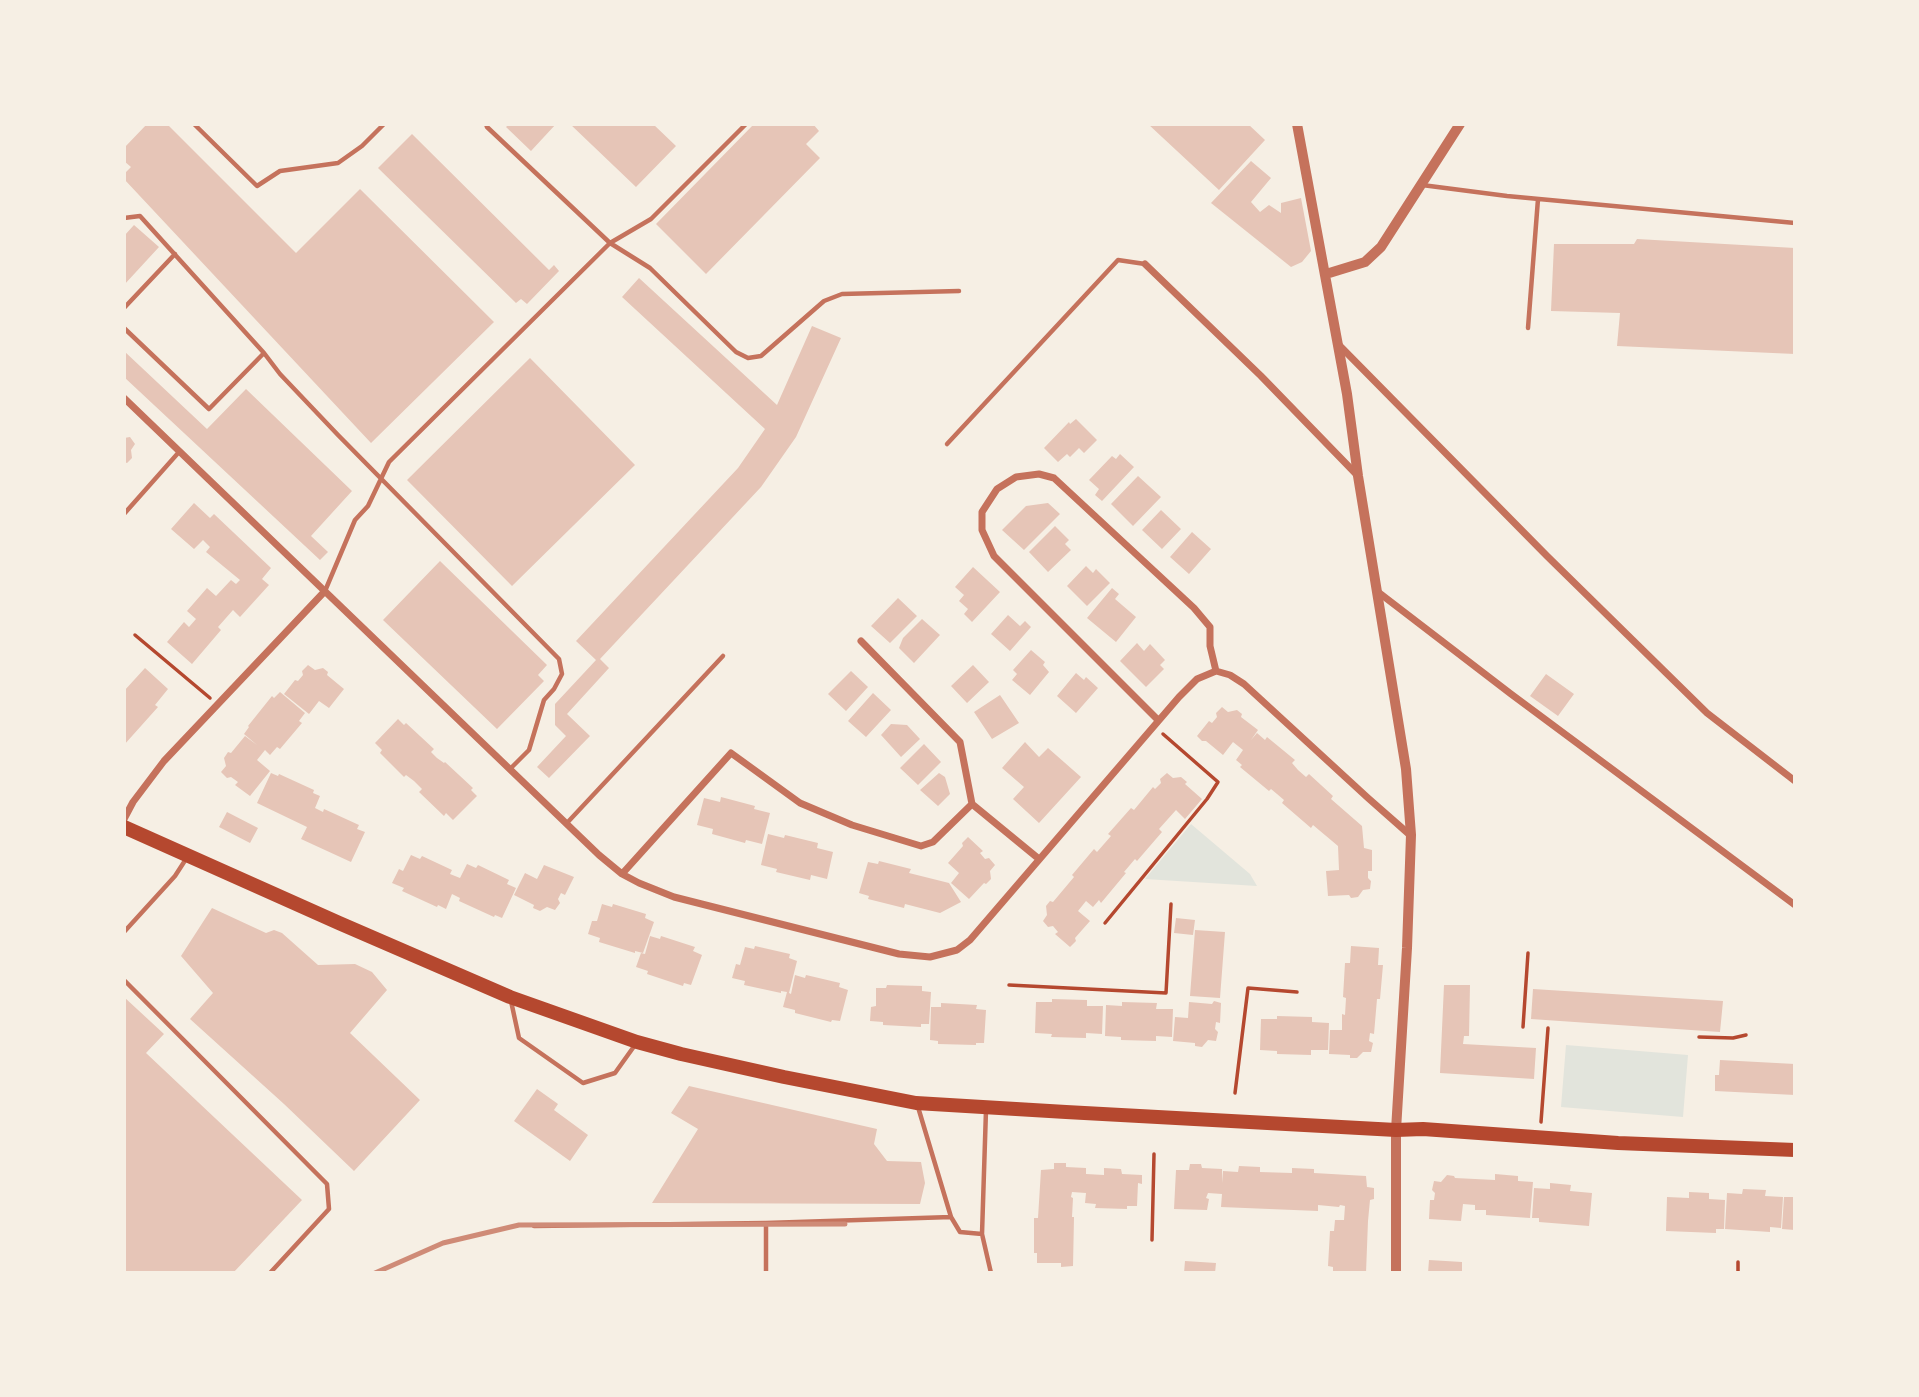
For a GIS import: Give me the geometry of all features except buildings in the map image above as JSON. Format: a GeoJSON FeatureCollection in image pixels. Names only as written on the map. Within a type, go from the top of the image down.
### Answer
{"type":"FeatureCollection","features":[{"type":"Feature","properties":{"kind":"main road"},"geometry":{"type":"LineString","coordinates":[[124,827],[510,997],[637,1042],[784,1077],[916,1102],[1396,1130],[1423,1129],[1631,1144],[1795,1150]]}},
{"type":"Feature","properties":{"kind":"street"},"geometry":{"type":"LineString","coordinates":[[1297,124],[1348,394],[1358,476],[1406,769],[1411,835],[1396,1130],[1396,1273]]}},
{"type":"Feature","properties":{"kind":"street"},"geometry":{"type":"LineString","coordinates":[[1326,274],[1365,262],[1381,247],[1460,124]]}},
{"type":"Feature","properties":{"kind":"street"},"geometry":{"type":"LineString","coordinates":[[1146,264],[1358,476]]}},
{"type":"Feature","properties":{"kind":"street"},"geometry":{"type":"LineString","coordinates":[[1338,345],[1707,713],[1795,781]]}},
{"type":"Feature","properties":{"kind":"street"},"geometry":{"type":"LineString","coordinates":[[124,398],[566,824],[622,874],[674,897],[899,954],[930,957],[957,950],[970,940],[1156,723],[1197,679],[1216,671],[1230,675],[1244,684],[1411,835]]}},
{"type":"Feature","properties":{"kind":"street"},"geometry":{"type":"LineString","coordinates":[[1156,723],[994,556],[982,530],[982,512],[998,489],[1016,477],[1039,474],[1054,478],[1210,626],[1210,646],[1216,671]]}},
{"type":"Feature","properties":{"kind":"street"},"geometry":{"type":"LineString","coordinates":[[124,819],[132,802],[164,761],[325,591]]}},
{"type":"Feature","properties":{"kind":"street"},"geometry":{"type":"LineString","coordinates":[[1378,592],[1795,905]]}},
{"type":"Feature","properties":{"kind":"street"},"geometry":{"type":"LineString","coordinates":[[861,641],[960,742],[972,804],[1039,859]]}},
{"type":"Feature","properties":{"kind":"street"},"geometry":{"type":"LineString","coordinates":[[622,874],[731,753],[800,803],[852,825],[921,846],[933,842],[972,804]]}},
{"type":"Feature","properties":{"kind":"lane"},"geometry":{"type":"LineString","coordinates":[[194,124],[257,186],[280,171],[338,163],[362,146],[384,124]]}},
{"type":"Feature","properties":{"kind":"lane"},"geometry":{"type":"LineString","coordinates":[[486,124],[610,243],[650,268],[736,352],[748,358],[761,356],[824,301],[842,294],[959,291]]}},
{"type":"Feature","properties":{"kind":"lane"},"geometry":{"type":"LineString","coordinates":[[325,591],[355,520],[368,506],[389,462],[610,243],[651,219],[746,124]]}},
{"type":"Feature","properties":{"kind":"lane"},"geometry":{"type":"LineString","coordinates":[[1421,185],[1538,199],[1795,223]]}},
{"type":"Feature","properties":{"kind":"lane"},"geometry":{"type":"LineString","coordinates":[[1528,327],[1538,199]]}},
{"type":"Feature","properties":{"kind":"lane"},"geometry":{"type":"LineString","coordinates":[[124,218],[140,216],[280,374],[559,659],[562,674],[544,700],[529,750],[510,769]]}},
{"type":"Feature","properties":{"kind":"lane"},"geometry":{"type":"LineString","coordinates":[[124,308],[175,254]]}},
{"type":"Feature","properties":{"kind":"lane"},"geometry":{"type":"LineString","coordinates":[[947,444],[1118,260],[1146,264]]}},
{"type":"Feature","properties":{"kind":"lane"},"geometry":{"type":"LineString","coordinates":[[124,328],[209,409],[264,353]]}},
{"type":"Feature","properties":{"kind":"lane"},"geometry":{"type":"LineString","coordinates":[[124,514],[180,452]]}},
{"type":"Feature","properties":{"kind":"lane"},"geometry":{"type":"LineString","coordinates":[[566,824],[723,656]]}},
{"type":"Feature","properties":{"kind":"lane"},"geometry":{"type":"LineString","coordinates":[[124,932],[176,876],[189,856]]}},
{"type":"Feature","properties":{"kind":"lane"},"geometry":{"type":"LineString","coordinates":[[124,980],[327,1184],[329,1209],[270,1273]]}},
{"type":"Feature","properties":{"kind":"lane"},"geometry":{"type":"LineString","coordinates":[[510,997],[519,1038],[583,1083],[615,1073],[637,1042]]}},
{"type":"Feature","properties":{"kind":"lane"},"geometry":{"type":"LineString","coordinates":[[916,1102],[951,1217],[960,1232],[982,1234]]}},
{"type":"Feature","properties":{"kind":"lane"},"geometry":{"type":"LineString","coordinates":[[986,1107],[982,1234],[991,1273]]}},
{"type":"Feature","properties":{"kind":"lane"},"geometry":{"type":"LineString","coordinates":[[534,1226],[951,1217]]}},
{"type":"Feature","properties":{"kind":"lane"},"geometry":{"type":"LineString","coordinates":[[766,1223],[766,1273]]}},
{"type":"Feature","properties":{"kind":"path"},"geometry":{"type":"LineString","coordinates":[[135,635],[217,704]]}},
{"type":"Feature","properties":{"kind":"path"},"geometry":{"type":"LineString","coordinates":[[1105,923],[1218,782],[1156,723]]}},
{"type":"Feature","properties":{"kind":"path"},"geometry":{"type":"LineString","coordinates":[[1009,985],[1166,993],[1171,904]]}},
{"type":"Feature","properties":{"kind":"path"},"geometry":{"type":"LineString","coordinates":[[1523,1027],[1528,953]]}},
{"type":"Feature","properties":{"kind":"path"},"geometry":{"type":"LineString","coordinates":[[1235,1093],[1248,988],[1297,992]]}},
{"type":"Feature","properties":{"kind":"path"},"geometry":{"type":"LineString","coordinates":[[1540,1138],[1548,1028]]}},
{"type":"Feature","properties":{"kind":"path"},"geometry":{"type":"LineString","coordinates":[[1699,1037],[1733,1038],[1746,1035]]}},
{"type":"Feature","properties":{"kind":"path"},"geometry":{"type":"LineString","coordinates":[[1152,1240],[1154,1154]]}},
{"type":"Feature","properties":{"kind":"path"},"geometry":{"type":"LineString","coordinates":[[1738,1262],[1738,1273]]}},
{"type":"Feature","properties":{"kind":"shaded area"},"geometry":{"type":"Polygon","coordinates":[[[1191,824],[1250,874],[1257,886],[1145,879],[1191,824]]]}},
{"type":"Feature","properties":{"kind":"shaded area"},"geometry":{"type":"Polygon","coordinates":[[[1566,1045],[1688,1055],[1683,1117],[1561,1107],[1566,1045]]]}},
{"type":"Feature","properties":{"kind":"railway"},"geometry":{"type":"LineString","coordinates":[[375,1273],[443,1243],[519,1225],[845,1224]]}}]}
